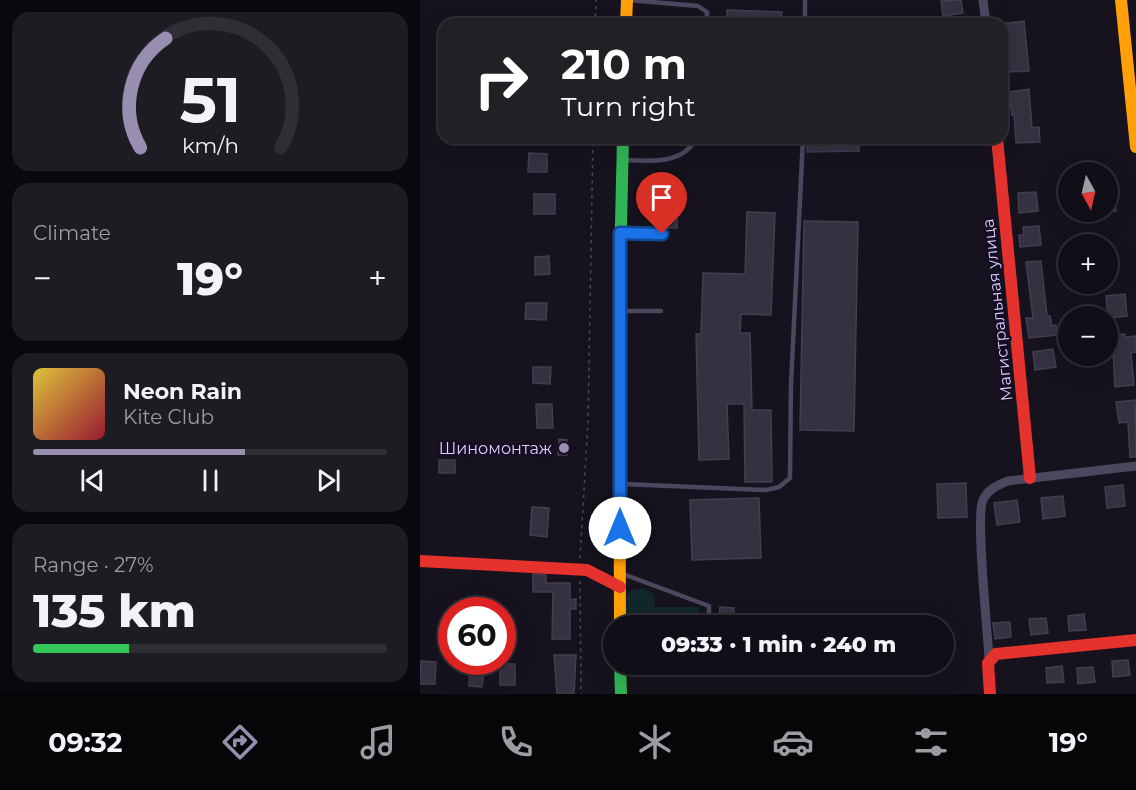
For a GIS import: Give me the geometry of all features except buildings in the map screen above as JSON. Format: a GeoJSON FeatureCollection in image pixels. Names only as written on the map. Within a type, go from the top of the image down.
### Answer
{"type":"FeatureCollection","features":[{"type":"Feature","properties":{"kind":"street"},"geometry":{"type":"LineString","coordinates":[[626,18],[627,0]]}},
{"type":"Feature","properties":{"kind":"street"},"geometry":{"type":"LineString","coordinates":[[983,0],[985,18]]}},
{"type":"Feature","properties":{"kind":"street"},"geometry":{"type":"LineString","coordinates":[[1121,0],[1136,147]]}},
{"type":"Feature","properties":{"kind":"street"},"geometry":{"type":"LineString","coordinates":[[620,615],[619,311],[623,144]]}},
{"type":"Feature","properties":{"kind":"street","name":"Магистральная улица"},"geometry":{"type":"LineString","coordinates":[[998,144],[1030,478]]}},
{"type":"Feature","properties":{"kind":"street"},"geometry":{"type":"LineString","coordinates":[[990,694],[982,564],[982,501],[992,488],[1008,480],[1136,466]]}},
{"type":"Feature","properties":{"kind":"street"},"geometry":{"type":"LineString","coordinates":[[420,561],[587,570],[620,587]]}},
{"type":"Feature","properties":{"kind":"street"},"geometry":{"type":"LineString","coordinates":[[989,658],[996,654],[1136,640]]}},
{"type":"Feature","properties":{"kind":"street"},"geometry":{"type":"LineString","coordinates":[[621,694],[622,675]]}},
{"type":"Feature","properties":{"kind":"lane"},"geometry":{"type":"LineString","coordinates":[[627,0],[698,6],[707,12],[707,18]]}},
{"type":"Feature","properties":{"kind":"lane"},"geometry":{"type":"LineString","coordinates":[[805,18],[806,0]]}},
{"type":"Feature","properties":{"kind":"lane"},"geometry":{"type":"LineString","coordinates":[[622,160],[669,160],[693,144]]}},
{"type":"Feature","properties":{"kind":"lane"},"geometry":{"type":"LineString","coordinates":[[620,484],[766,490],[779,487],[790,478],[791,384],[803,144]]}},
{"type":"Feature","properties":{"kind":"lane"},"geometry":{"type":"LineString","coordinates":[[620,233],[662,234]]}},
{"type":"Feature","properties":{"kind":"lane"},"geometry":{"type":"LineString","coordinates":[[619,311],[661,311]]}},
{"type":"Feature","properties":{"kind":"lane"},"geometry":{"type":"LineString","coordinates":[[620,573],[709,606],[709,615]]}},
{"type":"Feature","properties":{"kind":"path"},"geometry":{"type":"LineString","coordinates":[[595,18],[596,0]]}},
{"type":"Feature","properties":{"kind":"path"},"geometry":{"type":"LineString","coordinates":[[581,694],[579,569],[588,421],[593,144]]}},
{"type":"Feature","properties":{"kind":"green space"},"geometry":{"type":"Polygon","coordinates":[[[643,588],[654,594],[655,607],[699,607],[699,615],[626,615],[626,597],[630,591],[643,588]]]}},
{"type":"Feature","properties":{"kind":"traffic: fast"},"geometry":{"type":"LineString","coordinates":[[619,310],[623,144]]}},
{"type":"Feature","properties":{"kind":"traffic: fast"},"geometry":{"type":"LineString","coordinates":[[620,675],[621,694]]}},
{"type":"Feature","properties":{"kind":"traffic: slow"},"geometry":{"type":"LineString","coordinates":[[626,18],[627,0]]}},
{"type":"Feature","properties":{"kind":"traffic: slow"},"geometry":{"type":"LineString","coordinates":[[1121,0],[1136,147]]}},
{"type":"Feature","properties":{"kind":"traffic: slow"},"geometry":{"type":"LineString","coordinates":[[619,310],[620,615]]}},
{"type":"Feature","properties":{"kind":"traffic: jam"},"geometry":{"type":"LineString","coordinates":[[998,144],[1030,478]]}},
{"type":"Feature","properties":{"kind":"traffic: jam"},"geometry":{"type":"LineString","coordinates":[[420,561],[587,570],[620,587]]}},
{"type":"Feature","properties":{"kind":"traffic: jam"},"geometry":{"type":"LineString","coordinates":[[990,694],[988,663],[996,654],[1136,640]]}},
{"type":"Feature","properties":{"kind":"place","name":"Шиномонтаж"},"geometry":{"type":"Point","coordinates":[564,448]}},
{"type":"Feature","properties":{"kind":"route"},"geometry":{"type":"LineString","coordinates":[[620,528],[620,233],[662,234]]}}]}
